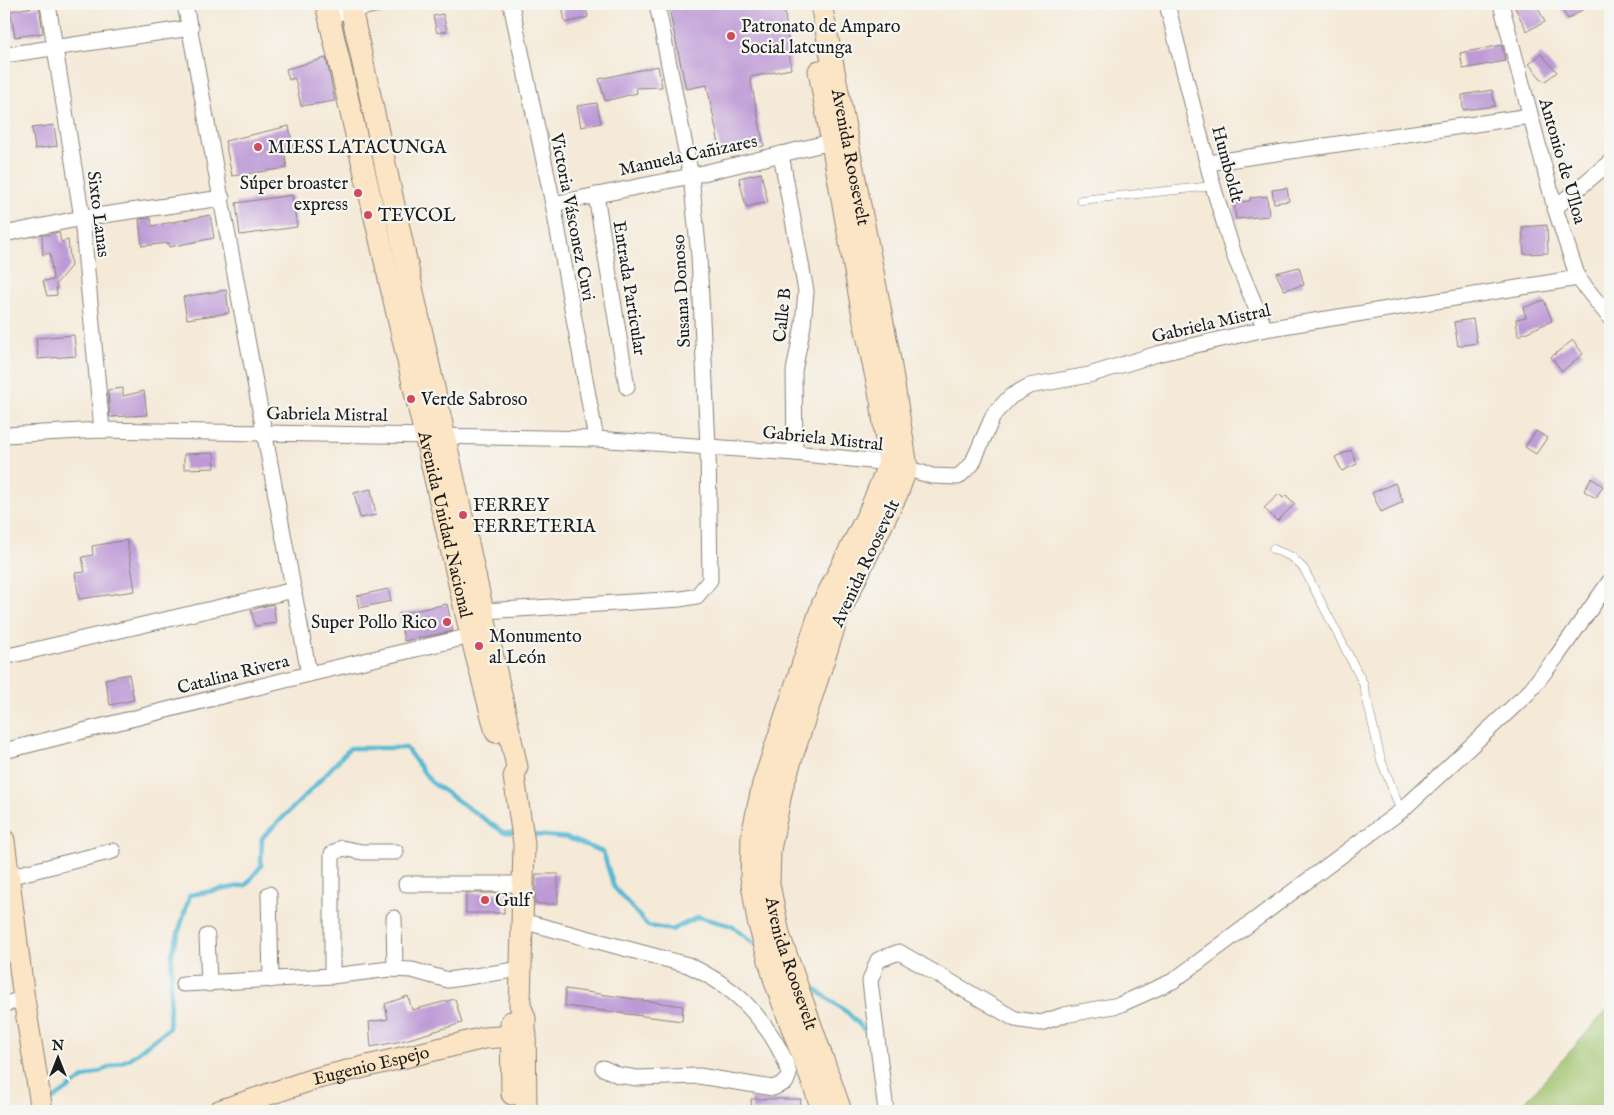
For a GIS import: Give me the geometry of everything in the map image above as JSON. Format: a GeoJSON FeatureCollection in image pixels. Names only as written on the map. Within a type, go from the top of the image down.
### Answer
{"type":"FeatureCollection","features":[{"type":"Feature","properties":{"kind":"street","name":"Sixto Lanas"},"geometry":{"type":"LineString","coordinates":[[48,4],[82,218],[102,430]]}},
{"type":"Feature","properties":{"kind":"street"},"geometry":{"type":"LineString","coordinates":[[185,4],[191,28],[309,674]]}},
{"type":"Feature","properties":{"kind":"street"},"geometry":{"type":"LineString","coordinates":[[328,9],[379,4]]}},
{"type":"Feature","properties":{"kind":"street","name":"Victoria Vásconez Cuvi"},"geometry":{"type":"LineString","coordinates":[[510,4],[553,204],[596,438]]}},
{"type":"Feature","properties":{"kind":"street","name":"Susana Donoso"},"geometry":{"type":"LineString","coordinates":[[484,611],[681,599],[697,596],[710,580],[708,446],[699,256],[691,176],[657,4]]}},
{"type":"Feature","properties":{"kind":"street","name":"Avenida Roosevelt"},"geometry":{"type":"LineString","coordinates":[[808,4],[831,142],[882,401],[898,465],[870,510],[822,605],[763,784],[752,835],[751,877],[758,921],[774,982],[823,1111]]}},
{"type":"Feature","properties":{"kind":"street","name":"Avenida Roosevelt"},"geometry":{"type":"LineString","coordinates":[[821,4],[893,373],[898,465],[897,494],[840,613],[782,788],[770,850],[769,884],[779,934],[841,1111]]}},
{"type":"Feature","properties":{"kind":"street","name":"Humboldt"},"geometry":{"type":"LineString","coordinates":[[1167,4],[1213,186],[1234,256],[1265,329]]}},
{"type":"Feature","properties":{"kind":"street","name":"Antonio de Ulloa"},"geometry":{"type":"LineString","coordinates":[[1501,4],[1555,208],[1578,278],[1610,318]]}},
{"type":"Feature","properties":{"kind":"street","name":"Avenida Unidad Nacional"},"geometry":{"type":"LineString","coordinates":[[351,7],[436,435],[471,636],[506,770],[514,777]]}},
{"type":"Feature","properties":{"kind":"street","name":"Avenida Unidad Nacional"},"geometry":{"type":"LineString","coordinates":[[328,9],[436,435],[484,611],[517,767],[514,777],[523,822],[521,969],[520,1004],[511,1018],[518,1035],[526,1111]]}},
{"type":"Feature","properties":{"kind":"street"},"geometry":{"type":"LineString","coordinates":[[4,56],[191,28]]}},
{"type":"Feature","properties":{"kind":"street"},"geometry":{"type":"LineString","coordinates":[[1208,163],[1530,116]]}},
{"type":"Feature","properties":{"kind":"street","name":"Manuela Cañizares"},"geometry":{"type":"LineString","coordinates":[[553,204],[691,176],[831,142]]}},
{"type":"Feature","properties":{"kind":"street","name":"Calle B"},"geometry":{"type":"LineString","coordinates":[[781,154],[806,291],[803,326],[794,371],[795,453]]}},
{"type":"Feature","properties":{"kind":"street"},"geometry":{"type":"LineString","coordinates":[[1555,208],[1610,162]]}},
{"type":"Feature","properties":{"kind":"street","name":"Entrada Particular"},"geometry":{"type":"LineString","coordinates":[[596,195],[628,387]]}},
{"type":"Feature","properties":{"kind":"street"},"geometry":{"type":"LineString","coordinates":[[4,234],[82,218],[222,198]]}},
{"type":"Feature","properties":{"kind":"street","name":"Gabriela Mistral"},"geometry":{"type":"LineString","coordinates":[[4,435],[102,430],[596,438],[795,453],[898,465],[932,476],[958,477],[972,464],[994,414],[1010,397],[1029,386],[1089,375],[1157,354],[1265,329],[1578,278]]}},
{"type":"Feature","properties":{"kind":"street"},"geometry":{"type":"LineString","coordinates":[[886,1111],[870,981],[878,960],[899,952],[1016,1019],[1041,1023],[1064,1015],[1119,1005],[1173,981],[1401,811],[1528,693],[1557,656],[1610,581]]}},
{"type":"Feature","properties":{"kind":"street"},"geometry":{"type":"LineString","coordinates":[[4,657],[294,590]]}},
{"type":"Feature","properties":{"kind":"street","name":"Catalina Rivera"},"geometry":{"type":"LineString","coordinates":[[4,751],[309,674],[471,636]]}},
{"type":"Feature","properties":{"kind":"street"},"geometry":{"type":"LineString","coordinates":[[4,840],[18,1004],[42,1111]]}},
{"type":"Feature","properties":{"kind":"street"},"geometry":{"type":"LineString","coordinates":[[332,976],[332,854],[342,848],[362,852],[396,852]]}},
{"type":"Feature","properties":{"kind":"street"},"geometry":{"type":"LineString","coordinates":[[6,877],[113,851]]}},
{"type":"Feature","properties":{"kind":"street"},"geometry":{"type":"LineString","coordinates":[[406,884],[523,876]]}},
{"type":"Feature","properties":{"kind":"street"},"geometry":{"type":"LineString","coordinates":[[270,894],[271,980]]}},
{"type":"Feature","properties":{"kind":"street"},"geometry":{"type":"LineString","coordinates":[[394,918],[395,969]]}},
{"type":"Feature","properties":{"kind":"street"},"geometry":{"type":"LineString","coordinates":[[522,921],[688,965],[708,974],[734,991],[755,1012],[777,1044],[788,1074],[786,1082],[773,1088],[699,1076],[637,1078],[618,1075],[603,1068]]}},
{"type":"Feature","properties":{"kind":"street"},"geometry":{"type":"LineString","coordinates":[[207,936],[209,984]]}},
{"type":"Feature","properties":{"kind":"street"},"geometry":{"type":"LineString","coordinates":[[183,984],[332,976],[395,969],[412,970],[448,980],[521,969]]}},
{"type":"Feature","properties":{"kind":"street","name":"Avenida Unidad Nacional"},"geometry":{"type":"LineString","coordinates":[[512,1111],[518,1035]]}},
{"type":"Feature","properties":{"kind":"street","name":"Eugenio Espejo"},"geometry":{"type":"LineString","coordinates":[[219,1111],[314,1079],[484,1038],[518,1035]]}},
{"type":"Feature","properties":{"kind":"lane"},"geometry":{"type":"LineString","coordinates":[[1081,200],[1213,186]]}},
{"type":"Feature","properties":{"kind":"lane"},"geometry":{"type":"LineString","coordinates":[[1273,549],[1292,557],[1304,569],[1357,669],[1368,697],[1381,760],[1401,811]]}},
{"type":"Feature","properties":{"kind":"green space"},"geometry":{"type":"Polygon","coordinates":[[[1610,1007],[1610,1111],[1517,1111],[1610,1007]]]}},
{"type":"Feature","properties":{"kind":"building"},"geometry":{"type":"Polygon","coordinates":[[[562,4],[585,4],[588,17],[565,23],[562,4]]]}},
{"type":"Feature","properties":{"kind":"building","name":"Patronato de Amparo Social latcunga"},"geometry":{"type":"Polygon","coordinates":[[[668,4],[784,4],[791,69],[750,77],[764,146],[721,154],[707,85],[686,89],[668,4]]]}},
{"type":"Feature","properties":{"kind":"building"},"geometry":{"type":"Polygon","coordinates":[[[1513,4],[1536,4],[1545,22],[1527,31],[1513,4]]]}},
{"type":"Feature","properties":{"kind":"building"},"geometry":{"type":"Polygon","coordinates":[[[1558,4],[1591,4],[1568,19],[1558,4]]]}},
{"type":"Feature","properties":{"kind":"building"},"geometry":{"type":"Polygon","coordinates":[[[39,6],[43,33],[15,37],[10,11],[39,6]]]}},
{"type":"Feature","properties":{"kind":"building"},"geometry":{"type":"Polygon","coordinates":[[[443,14],[447,31],[437,33],[433,16],[443,14]]]}},
{"type":"Feature","properties":{"kind":"building"},"geometry":{"type":"Polygon","coordinates":[[[1502,45],[1505,61],[1463,69],[1460,53],[1502,45]]]}},
{"type":"Feature","properties":{"kind":"building"},"geometry":{"type":"Polygon","coordinates":[[[1541,54],[1557,72],[1544,82],[1529,64],[1541,54]]]}},
{"type":"Feature","properties":{"kind":"building"},"geometry":{"type":"Polygon","coordinates":[[[326,58],[335,101],[301,106],[295,78],[289,80],[286,69],[326,58]]]}},
{"type":"Feature","properties":{"kind":"building"},"geometry":{"type":"Polygon","coordinates":[[[658,66],[662,87],[636,88],[637,93],[605,101],[599,79],[658,66]]]}},
{"type":"Feature","properties":{"kind":"building"},"geometry":{"type":"Polygon","coordinates":[[[1492,90],[1495,106],[1463,110],[1462,95],[1492,90]]]}},
{"type":"Feature","properties":{"kind":"building"},"geometry":{"type":"Polygon","coordinates":[[[597,103],[601,123],[581,127],[577,106],[597,103]]]}},
{"type":"Feature","properties":{"kind":"building"},"geometry":{"type":"Polygon","coordinates":[[[54,125],[57,146],[35,149],[32,128],[54,125]]]}},
{"type":"Feature","properties":{"kind":"building"},"geometry":{"type":"Polygon","coordinates":[[[289,126],[293,147],[284,149],[287,168],[232,176],[225,141],[289,126]]]}},
{"type":"Feature","properties":{"kind":"building"},"geometry":{"type":"Polygon","coordinates":[[[761,173],[768,202],[746,207],[739,178],[761,173]]]}},
{"type":"Feature","properties":{"kind":"building"},"geometry":{"type":"Polygon","coordinates":[[[1287,188],[1289,201],[1274,203],[1272,190],[1287,188]]]}},
{"type":"Feature","properties":{"kind":"building"},"geometry":{"type":"Polygon","coordinates":[[[292,195],[297,227],[240,235],[236,203],[292,195]]]}},
{"type":"Feature","properties":{"kind":"building"},"geometry":{"type":"Polygon","coordinates":[[[1267,196],[1269,216],[1236,219],[1234,202],[1250,201],[1250,198],[1267,196]]]}},
{"type":"Feature","properties":{"kind":"building"},"geometry":{"type":"Polygon","coordinates":[[[210,215],[214,238],[169,247],[169,243],[142,246],[139,219],[151,218],[152,226],[210,215]]]}},
{"type":"Feature","properties":{"kind":"building"},"geometry":{"type":"Polygon","coordinates":[[[1547,225],[1548,253],[1524,254],[1522,227],[1547,225]]]}},
{"type":"Feature","properties":{"kind":"building"},"geometry":{"type":"Polygon","coordinates":[[[59,232],[61,242],[68,240],[71,266],[56,284],[57,295],[47,296],[43,281],[53,280],[50,253],[43,255],[42,236],[59,232]]]}},
{"type":"Feature","properties":{"kind":"building"},"geometry":{"type":"Polygon","coordinates":[[[1299,267],[1304,285],[1284,290],[1276,273],[1299,267]]]}},
{"type":"Feature","properties":{"kind":"building"},"geometry":{"type":"Polygon","coordinates":[[[226,290],[229,313],[187,319],[183,297],[226,290]]]}},
{"type":"Feature","properties":{"kind":"building"},"geometry":{"type":"Polygon","coordinates":[[[1544,300],[1552,321],[1518,336],[1516,319],[1526,317],[1523,308],[1544,300]]]}},
{"type":"Feature","properties":{"kind":"building"},"geometry":{"type":"Polygon","coordinates":[[[1473,319],[1477,343],[1458,346],[1454,322],[1473,319]]]}},
{"type":"Feature","properties":{"kind":"building"},"geometry":{"type":"Polygon","coordinates":[[[74,335],[76,356],[38,359],[36,338],[74,335]]]}},
{"type":"Feature","properties":{"kind":"building"},"geometry":{"type":"Polygon","coordinates":[[[1573,340],[1583,354],[1562,371],[1551,357],[1573,340]]]}},
{"type":"Feature","properties":{"kind":"building"},"geometry":{"type":"Polygon","coordinates":[[[123,388],[123,396],[144,391],[147,415],[110,417],[108,390],[123,388]]]}},
{"type":"Feature","properties":{"kind":"building"},"geometry":{"type":"Polygon","coordinates":[[[1536,431],[1547,438],[1536,454],[1525,447],[1536,431]]]}},
{"type":"Feature","properties":{"kind":"building"},"geometry":{"type":"Polygon","coordinates":[[[1351,450],[1357,464],[1342,471],[1335,457],[1351,450]]]}},
{"type":"Feature","properties":{"kind":"building"},"geometry":{"type":"Polygon","coordinates":[[[214,453],[215,468],[184,469],[184,454],[214,453]]]}},
{"type":"Feature","properties":{"kind":"building"},"geometry":{"type":"Polygon","coordinates":[[[1591,478],[1603,486],[1596,498],[1584,491],[1591,478]]]}},
{"type":"Feature","properties":{"kind":"building"},"geometry":{"type":"Polygon","coordinates":[[[1395,483],[1403,502],[1381,512],[1372,493],[1395,483]]]}},
{"type":"Feature","properties":{"kind":"building"},"geometry":{"type":"Polygon","coordinates":[[[371,489],[376,515],[360,518],[354,493],[371,489]]]}},
{"type":"Feature","properties":{"kind":"building"},"geometry":{"type":"Polygon","coordinates":[[[1279,494],[1283,498],[1286,495],[1295,504],[1277,521],[1264,508],[1279,494]]]}},
{"type":"Feature","properties":{"kind":"building"},"geometry":{"type":"Polygon","coordinates":[[[127,540],[135,591],[79,599],[75,573],[85,572],[82,557],[93,555],[92,546],[127,540]]]}},
{"type":"Feature","properties":{"kind":"building"},"geometry":{"type":"Polygon","coordinates":[[[388,589],[391,601],[359,608],[357,596],[388,589]]]}},
{"type":"Feature","properties":{"kind":"building"},"geometry":{"type":"Polygon","coordinates":[[[273,604],[276,623],[255,626],[251,610],[273,604]]]}},
{"type":"Feature","properties":{"kind":"building"},"geometry":{"type":"Polygon","coordinates":[[[447,604],[453,631],[404,641],[399,614],[447,604]]]}},
{"type":"Feature","properties":{"kind":"building"},"geometry":{"type":"Polygon","coordinates":[[[129,674],[134,700],[110,705],[105,679],[129,674]]]}},
{"type":"Feature","properties":{"kind":"building","name":"Gulf"},"geometry":{"type":"Polygon","coordinates":[[[536,874],[558,874],[558,904],[535,904],[536,874]]]}},
{"type":"Feature","properties":{"kind":"building","name":"Gulf"},"geometry":{"type":"Polygon","coordinates":[[[466,893],[504,893],[504,913],[466,913],[466,893]]]}},
{"type":"Feature","properties":{"kind":"building"},"geometry":{"type":"Polygon","coordinates":[[[565,989],[683,1006],[682,1021],[565,1006],[565,989]]]}},
{"type":"Feature","properties":{"kind":"building"},"geometry":{"type":"Polygon","coordinates":[[[408,996],[412,1010],[455,999],[462,1023],[402,1041],[371,1047],[369,1022],[388,1019],[385,1004],[408,996]]]}},
{"type":"Feature","properties":{"kind":"building"},"geometry":{"type":"Polygon","coordinates":[[[751,1099],[801,1099],[800,1111],[752,1111],[751,1099]]]}},
{"type":"Feature","properties":{"kind":"waterway"},"geometry":{"type":"LineString","coordinates":[[46,1104],[82,1079],[129,1059],[169,1028],[172,953],[190,895],[246,885],[261,866],[262,838],[350,748],[406,748],[431,782],[503,832],[516,833]]}},
{"type":"Feature","properties":{"kind":"waterway"},"geometry":{"type":"LineString","coordinates":[[528,834],[568,838],[603,852],[614,887],[648,926],[672,930],[698,917],[732,926],[756,945]]}},
{"type":"Feature","properties":{"kind":"waterway"},"geometry":{"type":"LineString","coordinates":[[804,981],[848,1013],[870,1036]]}},
{"type":"Feature","properties":{"kind":"place","name":"Patronato de Amparo Social latcunga"},"geometry":{"type":"Point","coordinates":[731,36]}},
{"type":"Feature","properties":{"kind":"place","name":"MIESS LATACUNGA"},"geometry":{"type":"Point","coordinates":[258,147]}},
{"type":"Feature","properties":{"kind":"place","name":"Súper broaster express"},"geometry":{"type":"Point","coordinates":[358,193]}},
{"type":"Feature","properties":{"kind":"place","name":"TEVCOL"},"geometry":{"type":"Point","coordinates":[368,215]}},
{"type":"Feature","properties":{"kind":"place","name":"Verde Sabroso"},"geometry":{"type":"Point","coordinates":[411,399]}},
{"type":"Feature","properties":{"kind":"place","name":"FERREY FERRETERIA"},"geometry":{"type":"Point","coordinates":[463,515]}},
{"type":"Feature","properties":{"kind":"place","name":"Super Pollo Rico"},"geometry":{"type":"Point","coordinates":[447,622]}},
{"type":"Feature","properties":{"kind":"place","name":"Monumento al León"},"geometry":{"type":"Point","coordinates":[479,646]}},
{"type":"Feature","properties":{"kind":"place","name":"Gulf"},"geometry":{"type":"Point","coordinates":[485,900]}}]}
